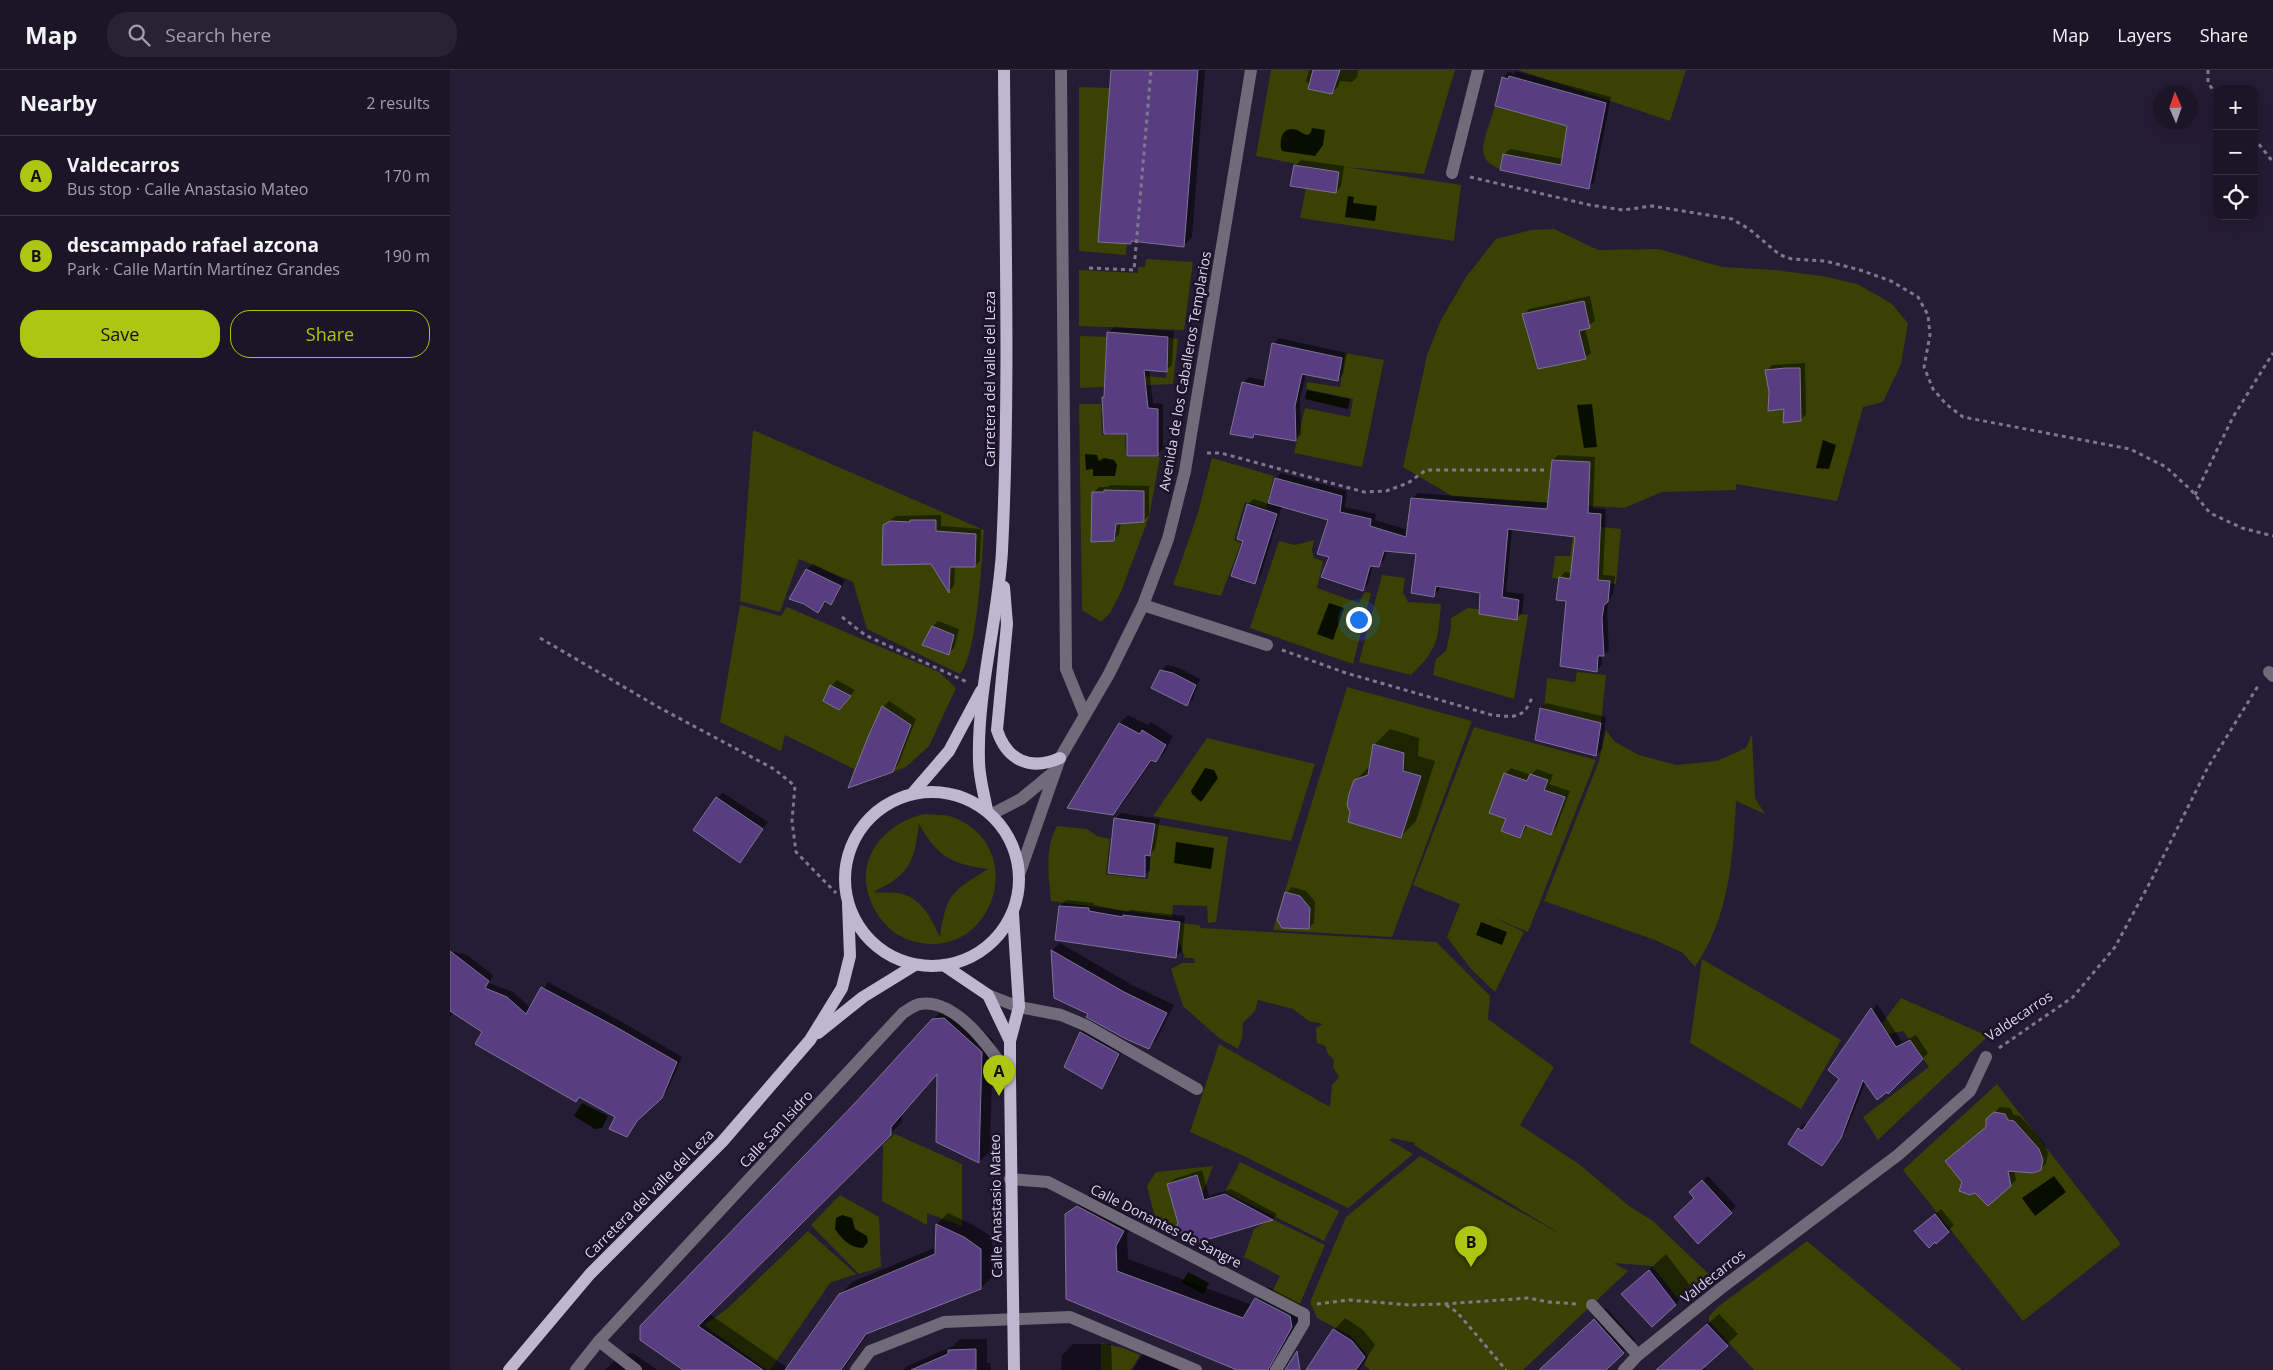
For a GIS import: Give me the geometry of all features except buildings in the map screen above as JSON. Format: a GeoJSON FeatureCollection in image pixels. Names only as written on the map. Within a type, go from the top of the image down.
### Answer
{"type":"FeatureCollection","features":[{"type":"Feature","properties":{"kind":"main road","name":"Carretera del valle del Leza"},"geometry":{"type":"LineString","coordinates":[[984,681],[995,622],[1002,552],[1007,393],[1004,70]]}},
{"type":"Feature","properties":{"kind":"main road"},"geometry":{"type":"LineString","coordinates":[[1002,552],[1007,624],[997,730],[1002,743],[1013,756],[1030,764],[1046,764],[1060,758]]}},
{"type":"Feature","properties":{"kind":"main road"},"geometry":{"type":"LineString","coordinates":[[912,794],[949,751],[984,681]]}},
{"type":"Feature","properties":{"kind":"main road"},"geometry":{"type":"LineString","coordinates":[[848,907],[858,926],[873,944],[892,957],[915,965],[945,966],[962,961],[978,954],[993,943],[1005,929],[1013,914],[1019,892],[1020,872],[1014,849],[990,812],[979,762],[984,681]]}},
{"type":"Feature","properties":{"kind":"main road"},"geometry":{"type":"LineString","coordinates":[[810,1040],[842,988],[850,956],[845,876],[850,848],[864,824],[886,804],[912,794],[938,791],[964,797],[990,812]]}},
{"type":"Feature","properties":{"kind":"main road"},"geometry":{"type":"LineString","coordinates":[[1010,1040],[1019,1007],[1013,914]]}},
{"type":"Feature","properties":{"kind":"main road"},"geometry":{"type":"LineString","coordinates":[[810,1040],[863,997],[915,965]]}},
{"type":"Feature","properties":{"kind":"main road"},"geometry":{"type":"LineString","coordinates":[[945,966],[988,995],[1010,1040]]}},
{"type":"Feature","properties":{"kind":"main road","name":"Carretera del valle del Leza"},"geometry":{"type":"LineString","coordinates":[[509,1370],[590,1274],[722,1142],[810,1040]]}},
{"type":"Feature","properties":{"kind":"main road","name":"Calle Anastasio Mateo"},"geometry":{"type":"LineString","coordinates":[[1010,1040],[1010,1179],[1014,1370]]}},
{"type":"Feature","properties":{"kind":"street"},"geometry":{"type":"LineString","coordinates":[[1061,70],[1066,669],[1084,713]]}},
{"type":"Feature","properties":{"kind":"street","name":"Avenida de los Caballeros Templarios"},"geometry":{"type":"LineString","coordinates":[[1020,872],[1060,758],[1084,713],[1109,674],[1143,605],[1168,539],[1185,471],[1251,70]]}},
{"type":"Feature","properties":{"kind":"street"},"geometry":{"type":"LineString","coordinates":[[1452,173],[1478,70]]}},
{"type":"Feature","properties":{"kind":"street"},"geometry":{"type":"LineString","coordinates":[[1143,605],[1267,645]]}},
{"type":"Feature","properties":{"kind":"street","name":"Avenida de los Caballeros Templarios"},"geometry":{"type":"LineString","coordinates":[[990,812],[1022,799],[1055,771]]}},
{"type":"Feature","properties":{"kind":"street"},"geometry":{"type":"LineString","coordinates":[[988,995],[1019,1007],[1061,1015],[1085,1025],[1197,1089]]}},
{"type":"Feature","properties":{"kind":"street","name":"Calle San Isidro"},"geometry":{"type":"LineString","coordinates":[[576,1370],[599,1341],[904,1014],[918,1004],[933,1003],[951,1011],[989,1046],[1010,1077]]}},
{"type":"Feature","properties":{"kind":"street","name":"Valdecarros"},"geometry":{"type":"LineString","coordinates":[[1624,1370],[1638,1355],[1720,1289],[1898,1155],[1970,1091],[1986,1057]]}},
{"type":"Feature","properties":{"kind":"street","name":"Calle Donantes de Sangre"},"geometry":{"type":"LineString","coordinates":[[1010,1179],[1048,1182],[1304,1314]]}},
{"type":"Feature","properties":{"kind":"street"},"geometry":{"type":"LineString","coordinates":[[1592,1305],[1638,1355]]}},
{"type":"Feature","properties":{"kind":"street"},"geometry":{"type":"LineString","coordinates":[[1276,1370],[1304,1323],[1304,1314]]}},
{"type":"Feature","properties":{"kind":"street"},"geometry":{"type":"LineString","coordinates":[[856,1370],[870,1351],[944,1322],[1070,1317],[1196,1370]]}},
{"type":"Feature","properties":{"kind":"street"},"geometry":{"type":"LineString","coordinates":[[599,1341],[636,1370]]}},
{"type":"Feature","properties":{"kind":"path"},"geometry":{"type":"LineString","coordinates":[[1089,268],[1134,270],[1151,70]]}},
{"type":"Feature","properties":{"kind":"path"},"geometry":{"type":"LineString","coordinates":[[2208,70],[2208,83],[2213,90]]}},
{"type":"Feature","properties":{"kind":"path"},"geometry":{"type":"LineString","coordinates":[[2258,143],[2273,162]]}},
{"type":"Feature","properties":{"kind":"path"},"geometry":{"type":"LineString","coordinates":[[1452,173],[1590,205],[1623,210],[1652,206],[1732,219],[1749,229],[1780,255],[1792,259],[1826,261],[1891,281],[1918,297],[1928,316],[1930,335],[1924,367],[1933,389],[1946,404],[1963,417],[2130,449],[2166,467],[2195,495],[2210,513],[2242,528],[2273,536]]}},
{"type":"Feature","properties":{"kind":"path"},"geometry":{"type":"LineString","coordinates":[[2195,495],[2233,417],[2273,353]]}},
{"type":"Feature","properties":{"kind":"path"},"geometry":{"type":"LineString","coordinates":[[1207,453],[1221,453],[1364,492],[1386,491],[1408,483],[1426,470],[1544,470]]}},
{"type":"Feature","properties":{"kind":"path"},"geometry":{"type":"LineString","coordinates":[[842,617],[865,636],[970,684],[980,680],[984,681]]}},
{"type":"Feature","properties":{"kind":"path"},"geometry":{"type":"LineString","coordinates":[[540,638],[660,708],[774,768],[795,786],[792,821],[796,852],[834,890],[848,907]]}},
{"type":"Feature","properties":{"kind":"path"},"geometry":{"type":"LineString","coordinates":[[1267,645],[1346,673],[1492,715],[1511,717],[1522,714],[1528,709],[1532,697]]}},
{"type":"Feature","properties":{"kind":"path","name":"Valdecarros"},"geometry":{"type":"LineString","coordinates":[[1986,1057],[2073,997],[2115,947],[2154,875],[2208,767],[2255,690],[2271,674]]}},
{"type":"Feature","properties":{"kind":"path"},"geometry":{"type":"LineString","coordinates":[[1304,1314],[1313,1305],[1330,1301],[1349,1300],[1410,1305],[1529,1298],[1548,1302],[1592,1305]]}},
{"type":"Feature","properties":{"kind":"path"},"geometry":{"type":"LineString","coordinates":[[1444,1304],[1457,1312],[1506,1370]]}},
{"type":"Feature","properties":{"kind":"green space"},"geometry":{"type":"Polygon","coordinates":[[[1271,70],[1455,70],[1424,174],[1345,167],[1461,185],[1454,241],[1300,218],[1306,188],[1336,193],[1338,172],[1256,156],[1271,70]]]}},
{"type":"Feature","properties":{"kind":"green space"},"geometry":{"type":"Polygon","coordinates":[[[1518,70],[1686,70],[1670,121],[1518,70]]]}},
{"type":"Feature","properties":{"kind":"green space"},"geometry":{"type":"Polygon","coordinates":[[[1079,87],[1110,88],[1134,135],[1126,255],[1079,251],[1079,87]]]}},
{"type":"Feature","properties":{"kind":"green space"},"geometry":{"type":"Polygon","coordinates":[[[1495,106],[1567,126],[1561,165],[1521,157],[1518,174],[1491,165],[1485,158],[1483,151],[1495,106]]]}},
{"type":"Feature","properties":{"kind":"green space"},"geometry":{"type":"Polygon","coordinates":[[[1554,229],[1598,250],[1659,249],[1722,267],[1775,270],[1822,276],[1857,284],[1891,303],[1908,323],[1901,364],[1883,402],[1863,407],[1837,501],[1736,484],[1736,490],[1662,492],[1624,508],[1452,496],[1403,467],[1427,355],[1441,320],[1466,277],[1496,239],[1531,230],[1554,229]]]}},
{"type":"Feature","properties":{"kind":"green space"},"geometry":{"type":"Polygon","coordinates":[[[1146,259],[1193,262],[1184,330],[1079,326],[1079,270],[1138,273],[1138,267],[1145,267],[1146,259]]]}},
{"type":"Feature","properties":{"kind":"green space"},"geometry":{"type":"Polygon","coordinates":[[[1080,336],[1106,337],[1105,372],[1166,378],[1170,338],[1178,339],[1173,384],[1080,388],[1080,336]]]}},
{"type":"Feature","properties":{"kind":"green space"},"geometry":{"type":"Polygon","coordinates":[[[1345,353],[1384,360],[1362,467],[1294,453],[1305,408],[1350,417],[1353,399],[1306,389],[1307,382],[1340,387],[1345,353]]]}},
{"type":"Feature","properties":{"kind":"green space"},"geometry":{"type":"Polygon","coordinates":[[[1079,404],[1101,404],[1102,435],[1125,435],[1126,457],[1160,457],[1149,517],[1121,592],[1110,613],[1101,622],[1082,610],[1079,404]]]}},
{"type":"Feature","properties":{"kind":"green space"},"geometry":{"type":"Polygon","coordinates":[[[753,430],[984,530],[975,628],[966,664],[960,674],[867,629],[853,582],[799,559],[780,612],[740,601],[753,430]]]}},
{"type":"Feature","properties":{"kind":"green space"},"geometry":{"type":"Polygon","coordinates":[[[1212,458],[1274,476],[1266,508],[1245,502],[1234,540],[1241,543],[1221,596],[1173,585],[1198,513],[1212,458]]]}},
{"type":"Feature","properties":{"kind":"green space"},"geometry":{"type":"Polygon","coordinates":[[[1601,527],[1621,529],[1616,584],[1552,578],[1555,556],[1570,556],[1573,536],[1600,540],[1601,527]]]}},
{"type":"Feature","properties":{"kind":"green space"},"geometry":{"type":"Polygon","coordinates":[[[1314,540],[1312,550],[1314,558],[1323,561],[1317,588],[1359,603],[1365,592],[1371,593],[1353,664],[1250,628],[1279,541],[1295,545],[1314,540]]]}},
{"type":"Feature","properties":{"kind":"green space"},"geometry":{"type":"Polygon","coordinates":[[[1382,575],[1405,578],[1403,592],[1408,602],[1441,604],[1435,644],[1427,658],[1411,675],[1359,662],[1382,575]]]}},
{"type":"Feature","properties":{"kind":"green space"},"geometry":{"type":"Polygon","coordinates":[[[740,605],[781,616],[787,607],[939,672],[956,688],[929,746],[906,767],[848,788],[854,769],[785,735],[781,751],[720,722],[740,605]]]}},
{"type":"Feature","properties":{"kind":"green space"},"geometry":{"type":"Polygon","coordinates":[[[1468,608],[1528,615],[1514,699],[1433,675],[1436,659],[1446,651],[1451,618],[1468,608]]]}},
{"type":"Feature","properties":{"kind":"green space"},"geometry":{"type":"Polygon","coordinates":[[[1577,672],[1606,675],[1601,723],[1544,709],[1547,678],[1575,682],[1577,672]]]}},
{"type":"Feature","properties":{"kind":"green space"},"geometry":{"type":"Polygon","coordinates":[[[1347,687],[1472,721],[1392,937],[1273,930],[1347,687]]]}},
{"type":"Feature","properties":{"kind":"green space"},"geometry":{"type":"Polygon","coordinates":[[[1474,727],[1596,760],[1528,932],[1490,916],[1524,932],[1495,992],[1471,969],[1447,937],[1460,904],[1413,885],[1474,727]]]}},
{"type":"Feature","properties":{"kind":"green space"},"geometry":{"type":"Polygon","coordinates":[[[1606,730],[1615,742],[1639,755],[1676,765],[1717,761],[1746,748],[1752,734],[1755,798],[1765,814],[1736,801],[1731,866],[1722,908],[1706,948],[1695,967],[1683,953],[1655,940],[1544,901],[1599,761],[1606,730]]]}},
{"type":"Feature","properties":{"kind":"green space"},"geometry":{"type":"Polygon","coordinates":[[[1207,738],[1315,764],[1291,841],[1153,816],[1207,738]]]}},
{"type":"Feature","properties":{"kind":"green space"},"geometry":{"type":"Polygon","coordinates":[[[925,814],[944,815],[955,818],[978,834],[992,854],[996,878],[991,901],[979,922],[961,937],[937,944],[901,937],[888,927],[878,915],[871,901],[866,879],[867,865],[872,853],[879,841],[888,832],[912,818],[925,814]],[[919,824],[915,848],[908,866],[895,880],[873,892],[897,893],[913,898],[929,916],[940,937],[945,911],[953,895],[966,883],[988,869],[964,864],[947,857],[939,851],[919,824]]]}},
{"type":"Feature","properties":{"kind":"green space"},"geometry":{"type":"Polygon","coordinates":[[[1155,824],[1228,837],[1216,922],[1208,923],[1207,906],[1173,905],[1172,917],[1051,901],[1049,853],[1050,844],[1057,826],[1087,829],[1097,836],[1110,839],[1106,874],[1148,879],[1155,824]]]}},
{"type":"Feature","properties":{"kind":"green space"},"geometry":{"type":"Polygon","coordinates":[[[1180,923],[1199,925],[1201,928],[1436,942],[1490,996],[1488,1019],[1554,1067],[1520,1125],[1579,1164],[1629,1206],[1653,1221],[1713,1278],[1680,1301],[1652,1266],[1614,1263],[1628,1271],[1523,1370],[1370,1370],[1364,1365],[1368,1356],[1351,1336],[1317,1318],[1310,1302],[1346,1217],[1420,1156],[1564,1236],[1414,1145],[1415,1143],[1392,1138],[1389,1140],[1413,1154],[1348,1208],[1244,1156],[1190,1132],[1219,1044],[1330,1107],[1332,1085],[1339,1077],[1333,1067],[1334,1060],[1328,1054],[1325,1046],[1317,1043],[1316,1028],[1323,1024],[1309,1021],[1293,1009],[1258,1000],[1255,1011],[1243,1023],[1242,1038],[1238,1049],[1219,1038],[1183,1006],[1171,969],[1182,963],[1195,963],[1194,958],[1185,958],[1178,939],[1180,923]]]}},
{"type":"Feature","properties":{"kind":"green space"},"geometry":{"type":"Polygon","coordinates":[[[1702,959],[1841,1040],[1801,1109],[1690,1043],[1702,959]]]}},
{"type":"Feature","properties":{"kind":"green space"},"geometry":{"type":"Polygon","coordinates":[[[1901,998],[1988,1036],[1878,1140],[1863,1117],[1929,1067],[1903,1031],[1872,1037],[1901,998]]]}},
{"type":"Feature","properties":{"kind":"green space"},"geometry":{"type":"Polygon","coordinates":[[[1997,1084],[2121,1244],[2023,1321],[1903,1170],[1997,1084]]]}},
{"type":"Feature","properties":{"kind":"green space"},"geometry":{"type":"Polygon","coordinates":[[[895,1134],[962,1164],[962,1226],[927,1213],[927,1225],[882,1201],[883,1144],[895,1134]]]}},
{"type":"Feature","properties":{"kind":"green space"},"geometry":{"type":"Polygon","coordinates":[[[1240,1162],[1339,1211],[1324,1241],[1225,1192],[1240,1162]]]}},
{"type":"Feature","properties":{"kind":"green space"},"geometry":{"type":"Polygon","coordinates":[[[1213,1166],[1202,1195],[1197,1175],[1167,1184],[1178,1223],[1175,1230],[1156,1222],[1147,1186],[1156,1172],[1213,1166]]]}},
{"type":"Feature","properties":{"kind":"green space"},"geometry":{"type":"Polygon","coordinates":[[[840,1195],[879,1217],[881,1267],[859,1274],[811,1225],[840,1195]]]}},
{"type":"Feature","properties":{"kind":"green space"},"geometry":{"type":"Polygon","coordinates":[[[1272,1219],[1325,1245],[1299,1306],[1272,1292],[1280,1276],[1244,1257],[1254,1229],[1272,1219]]]}},
{"type":"Feature","properties":{"kind":"green space"},"geometry":{"type":"Polygon","coordinates":[[[808,1231],[856,1274],[830,1283],[770,1370],[767,1370],[704,1325],[727,1309],[808,1231]]]}},
{"type":"Feature","properties":{"kind":"green space"},"geometry":{"type":"Polygon","coordinates":[[[1807,1241],[1962,1370],[1754,1370],[1709,1321],[1709,1316],[1719,1306],[1807,1241]]]}},
{"type":"Feature","properties":{"kind":"green space"},"geometry":{"type":"Polygon","coordinates":[[[1101,1343],[1123,1348],[1140,1355],[1131,1370],[1101,1370],[1101,1343]]]}},
{"type":"Feature","properties":{"kind":"shaded area"},"geometry":{"type":"Polygon","coordinates":[[[1312,128],[1325,130],[1323,145],[1315,156],[1282,151],[1281,140],[1283,133],[1289,129],[1295,129],[1308,135],[1312,128]]]}},
{"type":"Feature","properties":{"kind":"shaded area"},"geometry":{"type":"Polygon","coordinates":[[[1348,196],[1354,197],[1353,203],[1377,206],[1375,221],[1345,217],[1348,196]]]}},
{"type":"Feature","properties":{"kind":"shaded area"},"geometry":{"type":"Polygon","coordinates":[[[1307,390],[1350,399],[1348,409],[1305,399],[1307,390]]]}},
{"type":"Feature","properties":{"kind":"shaded area"},"geometry":{"type":"Polygon","coordinates":[[[1592,404],[1597,447],[1584,448],[1577,405],[1592,404]]]}},
{"type":"Feature","properties":{"kind":"shaded area"},"geometry":{"type":"Polygon","coordinates":[[[1823,440],[1836,445],[1829,469],[1816,468],[1823,440]]]}},
{"type":"Feature","properties":{"kind":"shaded area"},"geometry":{"type":"Polygon","coordinates":[[[1085,454],[1097,455],[1099,461],[1104,458],[1114,460],[1117,465],[1115,476],[1093,476],[1093,469],[1086,470],[1085,454]]]}},
{"type":"Feature","properties":{"kind":"shaded area"},"geometry":{"type":"Polygon","coordinates":[[[1329,603],[1344,608],[1333,640],[1317,634],[1329,603]]]}},
{"type":"Feature","properties":{"kind":"shaded area"},"geometry":{"type":"Polygon","coordinates":[[[1205,768],[1214,770],[1218,778],[1201,802],[1191,791],[1205,768]]]}},
{"type":"Feature","properties":{"kind":"shaded area"},"geometry":{"type":"Polygon","coordinates":[[[1176,842],[1214,848],[1211,869],[1174,863],[1176,842]]]}},
{"type":"Feature","properties":{"kind":"shaded area"},"geometry":{"type":"Polygon","coordinates":[[[1481,922],[1507,932],[1502,945],[1476,935],[1481,922]]]}},
{"type":"Feature","properties":{"kind":"shaded area"},"geometry":{"type":"Polygon","coordinates":[[[582,1103],[608,1116],[602,1128],[595,1129],[574,1116],[582,1103]]]}},
{"type":"Feature","properties":{"kind":"shaded area"},"geometry":{"type":"Polygon","coordinates":[[[2054,1176],[2066,1192],[2035,1216],[2022,1198],[2054,1176]]]}},
{"type":"Feature","properties":{"kind":"shaded area"},"geometry":{"type":"Polygon","coordinates":[[[842,1215],[852,1218],[855,1229],[867,1236],[868,1242],[863,1248],[858,1248],[847,1242],[835,1229],[836,1218],[842,1215]]]}},
{"type":"Feature","properties":{"kind":"shaded area"},"geometry":{"type":"Polygon","coordinates":[[[1188,1272],[1209,1283],[1204,1294],[1182,1283],[1188,1272]]]}},
{"type":"Feature","properties":{"kind":"place","name":"Valdecarros"},"geometry":{"type":"Point","coordinates":[999,1096]}},
{"type":"Feature","properties":{"kind":"place","name":"descampado rafael azcona"},"geometry":{"type":"Point","coordinates":[1471,1267]}}]}
